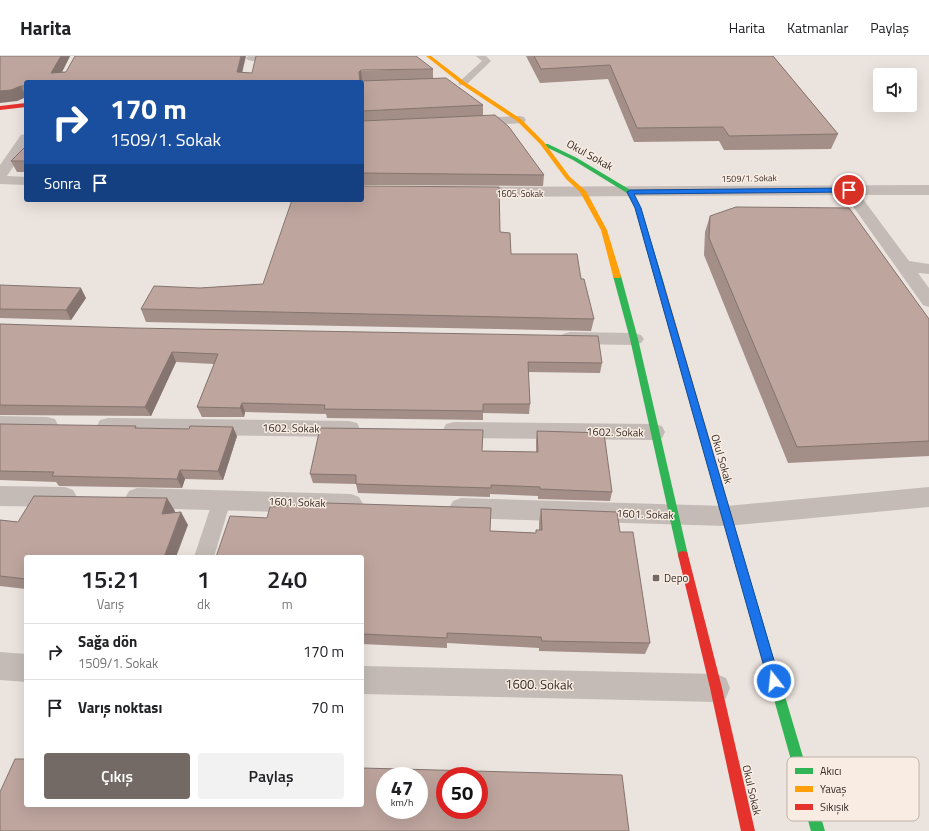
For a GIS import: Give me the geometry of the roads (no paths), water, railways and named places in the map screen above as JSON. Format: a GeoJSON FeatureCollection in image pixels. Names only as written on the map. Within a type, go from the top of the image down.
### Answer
{"type":"FeatureCollection","features":[{"type":"Feature","properties":{"kind":"main road","name":"Okul Sokak"},"geometry":{"type":"LineString","coordinates":[[428,56],[463,83],[519,120],[542,143],[568,178],[583,192],[604,230],[634,339],[673,515],[716,688],[748,831]]}},
{"type":"Feature","properties":{"kind":"main road"},"geometry":{"type":"LineString","coordinates":[[448,83],[463,83]]}},
{"type":"Feature","properties":{"kind":"main road"},"geometry":{"type":"LineString","coordinates":[[0,108],[24,105]]}},
{"type":"Feature","properties":{"kind":"main road","name":"Okul Sokak"},"geometry":{"type":"LineString","coordinates":[[542,143],[575,159],[630,192],[638,208],[796,757]]}},
{"type":"Feature","properties":{"kind":"main road","name":"Okul Sokak"},"geometry":{"type":"LineString","coordinates":[[815,821],[818,831]]}},
{"type":"Feature","properties":{"kind":"street"},"geometry":{"type":"LineString","coordinates":[[250,70],[253,57],[310,56]]}},
{"type":"Feature","properties":{"kind":"street"},"geometry":{"type":"LineString","coordinates":[[456,123],[519,120]]}},
{"type":"Feature","properties":{"kind":"street"},"geometry":{"type":"LineString","coordinates":[[0,175],[24,141]]}},
{"type":"Feature","properties":{"kind":"street","name":"1509/1. Sokak"},"geometry":{"type":"LineString","coordinates":[[568,178],[609,179],[906,176]]}},
{"type":"Feature","properties":{"kind":"street"},"geometry":{"type":"LineString","coordinates":[[0,180],[24,181]]}},
{"type":"Feature","properties":{"kind":"street"},"geometry":{"type":"LineString","coordinates":[[849,190],[929,301]]}},
{"type":"Feature","properties":{"kind":"street","name":"1509/1. Sokak"},"geometry":{"type":"LineString","coordinates":[[583,192],[929,190]]}},
{"type":"Feature","properties":{"kind":"street","name":"1605. Sokak"},"geometry":{"type":"LineString","coordinates":[[457,192],[583,192]]}},
{"type":"Feature","properties":{"kind":"street"},"geometry":{"type":"LineString","coordinates":[[904,266],[929,269]]}},
{"type":"Feature","properties":{"kind":"street"},"geometry":{"type":"LineString","coordinates":[[556,338],[634,339]]}},
{"type":"Feature","properties":{"kind":"street"},"geometry":{"type":"LineString","coordinates":[[0,424],[64,425]]}},
{"type":"Feature","properties":{"kind":"street","name":"1602. Sokak"},"geometry":{"type":"LineString","coordinates":[[88,425],[367,429]]}},
{"type":"Feature","properties":{"kind":"street","name":"1602. Sokak"},"geometry":{"type":"LineString","coordinates":[[431,430],[654,432]]}},
{"type":"Feature","properties":{"kind":"street"},"geometry":{"type":"LineString","coordinates":[[0,496],[87,498]]}},
{"type":"Feature","properties":{"kind":"street","name":"1601. Sokak"},"geometry":{"type":"LineString","coordinates":[[443,507],[726,516],[929,497]]}},
{"type":"Feature","properties":{"kind":"street","name":"1601. Sokak"},"geometry":{"type":"LineString","coordinates":[[119,498],[372,505]]}},
{"type":"Feature","properties":{"kind":"street"},"geometry":{"type":"LineString","coordinates":[[0,666],[24,668]]}},
{"type":"Feature","properties":{"kind":"street","name":"1600. Sokak"},"geometry":{"type":"LineString","coordinates":[[364,680],[716,688]]}},
{"type":"Feature","properties":{"kind":"lane"},"geometry":{"type":"LineString","coordinates":[[463,83],[487,61],[480,56]]}},
{"type":"Feature","properties":{"kind":"lane"},"geometry":{"type":"LineString","coordinates":[[205,555],[222,500]]}},
{"type":"Feature","properties":{"kind":"place","name":"Depo"},"geometry":{"type":"Point","coordinates":[656,578]}}]}
